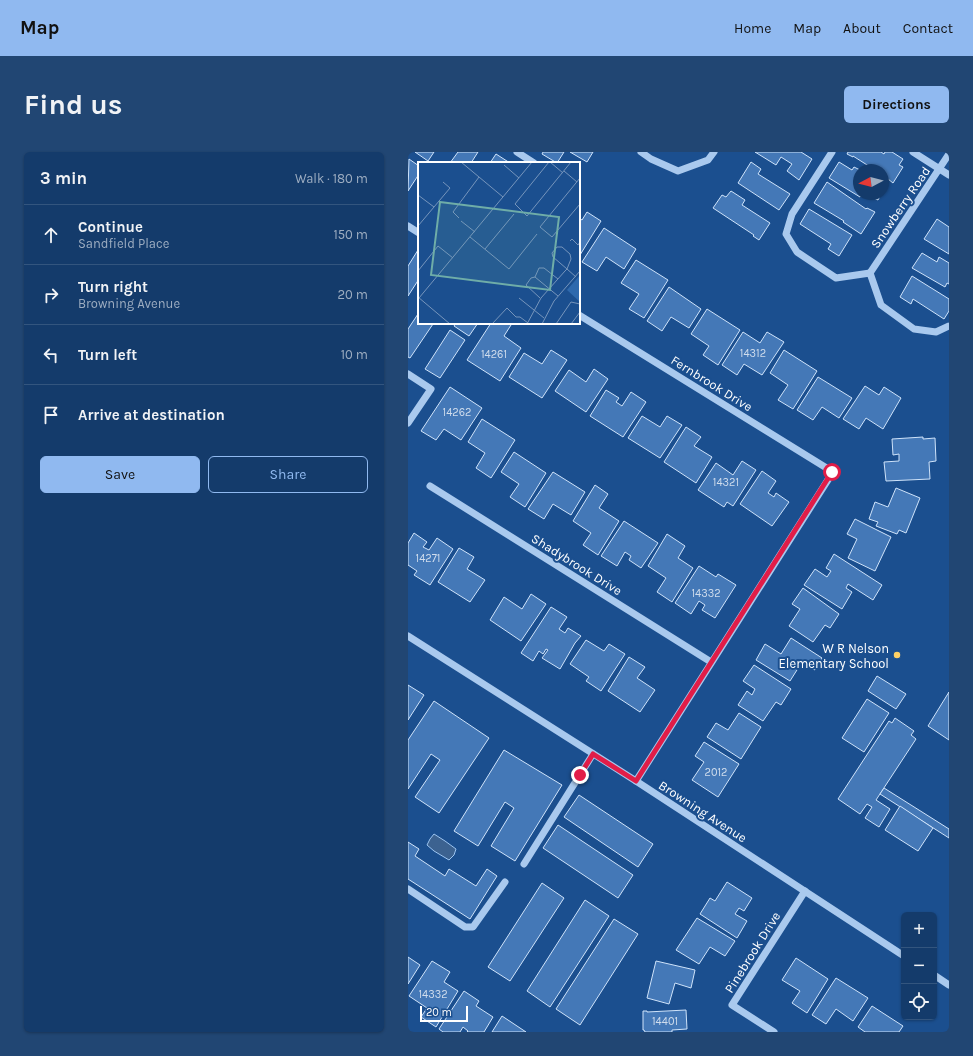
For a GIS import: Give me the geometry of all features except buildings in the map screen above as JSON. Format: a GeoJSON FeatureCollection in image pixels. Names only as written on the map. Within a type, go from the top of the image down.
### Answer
{"type":"FeatureCollection","features":[{"type":"Feature","properties":{"kind":"street"},"geometry":{"type":"LineString","coordinates":[[517,152],[532,162]]}},
{"type":"Feature","properties":{"kind":"street"},"geometry":{"type":"LineString","coordinates":[[641,152],[651,159],[678,171],[708,160],[714,152]]}},
{"type":"Feature","properties":{"kind":"street"},"geometry":{"type":"LineString","coordinates":[[832,152],[792,214],[786,234],[797,252],[836,278],[870,273],[881,305],[914,329],[936,332],[949,326]]}},
{"type":"Feature","properties":{"kind":"street"},"geometry":{"type":"LineString","coordinates":[[913,152],[949,175]]}},
{"type":"Feature","properties":{"kind":"street","name":"Snowberry Road"},"geometry":{"type":"LineString","coordinates":[[870,273],[949,154]]}},
{"type":"Feature","properties":{"kind":"street"},"geometry":{"type":"LineString","coordinates":[[408,226],[418,232]]}},
{"type":"Feature","properties":{"kind":"street","name":"Fernbrook Drive"},"geometry":{"type":"LineString","coordinates":[[580,316],[832,472],[711,662]]}},
{"type":"Feature","properties":{"kind":"street"},"geometry":{"type":"LineString","coordinates":[[408,374],[431,389],[408,423]]}},
{"type":"Feature","properties":{"kind":"street","name":"Shadybrook Drive"},"geometry":{"type":"LineString","coordinates":[[430,486],[711,662]]}},
{"type":"Feature","properties":{"kind":"street","name":"Browning Avenue"},"geometry":{"type":"LineString","coordinates":[[408,636],[636,781],[901,954]]}},
{"type":"Feature","properties":{"kind":"street"},"geometry":{"type":"LineString","coordinates":[[636,781],[711,662]]}},
{"type":"Feature","properties":{"kind":"street"},"geometry":{"type":"LineString","coordinates":[[524,864],[593,754]]}},
{"type":"Feature","properties":{"kind":"street"},"geometry":{"type":"LineString","coordinates":[[408,889],[465,927],[473,927],[504,882]]}},
{"type":"Feature","properties":{"kind":"street","name":"Pinebrook Drive"},"geometry":{"type":"LineString","coordinates":[[774,1032],[732,1005],[805,891]]}},
{"type":"Feature","properties":{"kind":"street"},"geometry":{"type":"LineString","coordinates":[[937,977],[949,985]]}},
{"type":"Feature","properties":{"kind":"water"},"geometry":{"type":"Polygon","coordinates":[[[434,834],[456,849],[454,855],[449,860],[427,845],[434,834]]]}},
{"type":"Feature","properties":{"kind":"place","name":"W R Nelson Elementary School"},"geometry":{"type":"Point","coordinates":[897,655]}},
{"type":"Feature","properties":{"kind":"route"},"geometry":{"type":"LineString","coordinates":[[580,775],[593,754],[636,781],[832,472]]}}]}
